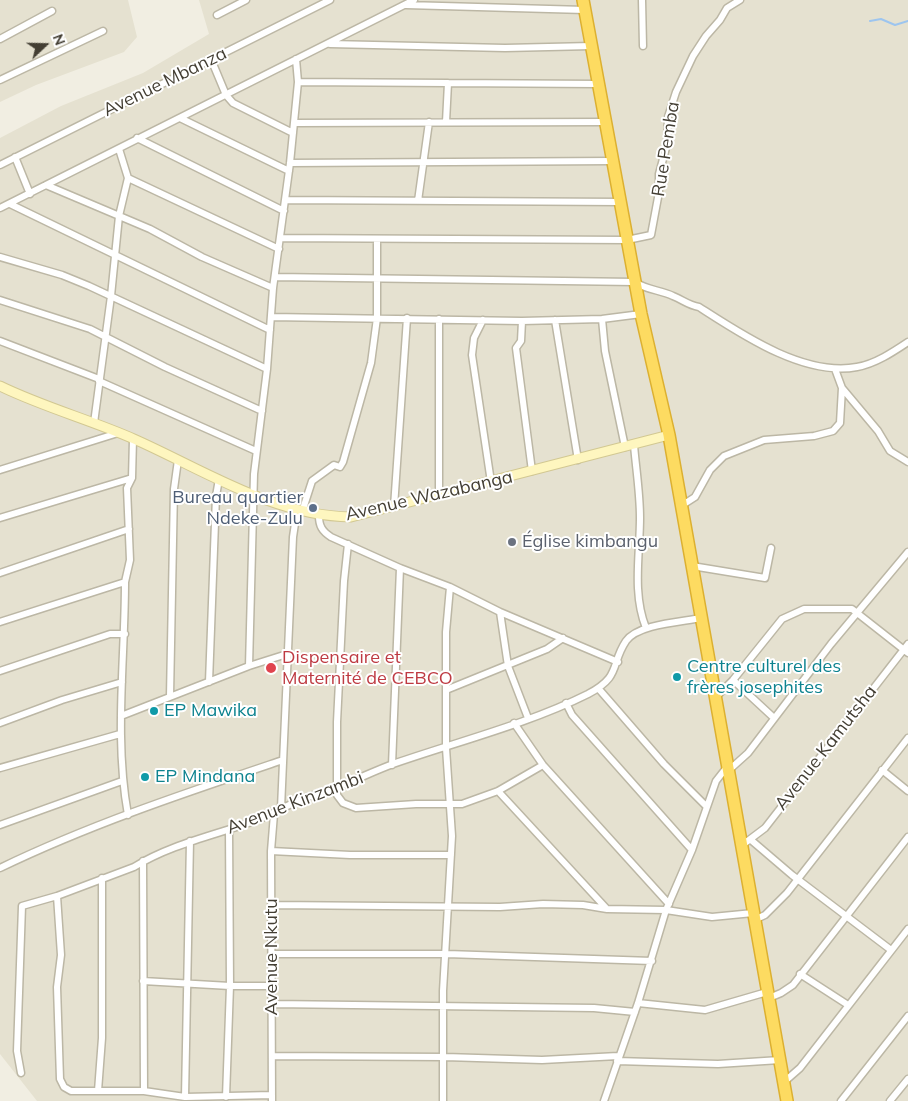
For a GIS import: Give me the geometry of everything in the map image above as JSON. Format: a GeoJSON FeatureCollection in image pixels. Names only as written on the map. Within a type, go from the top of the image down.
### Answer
{"type":"FeatureCollection","features":[{"type":"Feature","properties":{"kind":"highway"},"geometry":{"type":"LineString","coordinates":[[584,5],[622,202],[641,314],[669,435],[740,846],[787,1101]]}},
{"type":"Feature","properties":{"kind":"main road","name":"Avenue Wazabanga"},"geometry":{"type":"LineString","coordinates":[[0,386],[133,438],[254,495],[319,516],[351,517],[669,435]]}},
{"type":"Feature","properties":{"kind":"street"},"geometry":{"type":"LineString","coordinates":[[217,15],[246,0]]}},
{"type":"Feature","properties":{"kind":"street","name":"Avenue Mbanza"},"geometry":{"type":"LineString","coordinates":[[0,164],[330,0]]}},
{"type":"Feature","properties":{"kind":"street"},"geometry":{"type":"LineString","coordinates":[[0,208],[414,0]]}},
{"type":"Feature","properties":{"kind":"street"},"geometry":{"type":"LineString","coordinates":[[642,0],[643,46]]}},
{"type":"Feature","properties":{"kind":"street","name":"Rue Pemba"},"geometry":{"type":"LineString","coordinates":[[627,240],[648,237],[653,233],[660,192],[659,174],[667,144],[668,117],[676,92],[692,56],[727,8],[740,0]]}},
{"type":"Feature","properties":{"kind":"street"},"geometry":{"type":"LineString","coordinates":[[404,5],[584,5]]}},
{"type":"Feature","properties":{"kind":"street"},"geometry":{"type":"LineString","coordinates":[[0,39],[52,12]]}},
{"type":"Feature","properties":{"kind":"street"},"geometry":{"type":"LineString","coordinates":[[0,80],[103,31]]}},
{"type":"Feature","properties":{"kind":"street"},"geometry":{"type":"LineString","coordinates":[[328,44],[505,48],[592,46]]}},
{"type":"Feature","properties":{"kind":"street"},"geometry":{"type":"LineString","coordinates":[[211,59],[226,95],[233,102],[293,133]]}},
{"type":"Feature","properties":{"kind":"street"},"geometry":{"type":"LineString","coordinates":[[249,666],[256,451],[268,369],[273,288],[290,163],[298,82],[296,59]]}},
{"type":"Feature","properties":{"kind":"street"},"geometry":{"type":"LineString","coordinates":[[298,82],[598,84]]}},
{"type":"Feature","properties":{"kind":"street"},"geometry":{"type":"LineString","coordinates":[[446,122],[448,83]]}},
{"type":"Feature","properties":{"kind":"street"},"geometry":{"type":"LineString","coordinates":[[180,118],[289,171]]}},
{"type":"Feature","properties":{"kind":"street"},"geometry":{"type":"LineString","coordinates":[[418,201],[429,122]]}},
{"type":"Feature","properties":{"kind":"street"},"geometry":{"type":"LineString","coordinates":[[294,123],[607,122]]}},
{"type":"Feature","properties":{"kind":"street"},"geometry":{"type":"LineString","coordinates":[[137,138],[284,212]]}},
{"type":"Feature","properties":{"kind":"street"},"geometry":{"type":"LineString","coordinates":[[94,423],[111,296],[119,216],[128,178],[119,149]]}},
{"type":"Feature","properties":{"kind":"street"},"geometry":{"type":"LineString","coordinates":[[15,157],[30,194]]}},
{"type":"Feature","properties":{"kind":"street"},"geometry":{"type":"LineString","coordinates":[[290,163],[613,161]]}},
{"type":"Feature","properties":{"kind":"street"},"geometry":{"type":"LineString","coordinates":[[128,178],[279,249]]}},
{"type":"Feature","properties":{"kind":"street"},"geometry":{"type":"LineString","coordinates":[[46,186],[119,216],[273,288]]}},
{"type":"Feature","properties":{"kind":"street"},"geometry":{"type":"LineString","coordinates":[[286,200],[622,202]]}},
{"type":"Feature","properties":{"kind":"street"},"geometry":{"type":"LineString","coordinates":[[10,204],[270,330]]}},
{"type":"Feature","properties":{"kind":"street"},"geometry":{"type":"LineString","coordinates":[[280,238],[627,240]]}},
{"type":"Feature","properties":{"kind":"street"},"geometry":{"type":"LineString","coordinates":[[281,808],[293,537],[299,511],[312,481],[334,465],[340,467],[343,462],[370,363],[377,318],[377,238]]}},
{"type":"Feature","properties":{"kind":"street"},"geometry":{"type":"LineString","coordinates":[[0,257],[62,275],[268,369]]}},
{"type":"Feature","properties":{"kind":"street"},"geometry":{"type":"LineString","coordinates":[[275,277],[378,280],[635,282],[642,288],[655,289],[676,296],[688,305],[699,307],[785,356],[805,363],[835,368],[856,368],[869,364],[908,342]]}},
{"type":"Feature","properties":{"kind":"street"},"geometry":{"type":"LineString","coordinates":[[0,300],[67,321],[262,410]]}},
{"type":"Feature","properties":{"kind":"street"},"geometry":{"type":"LineString","coordinates":[[271,317],[522,321],[602,319],[641,314]]}},
{"type":"Feature","properties":{"kind":"street"},"geometry":{"type":"LineString","coordinates":[[394,507],[407,318]]}},
{"type":"Feature","properties":{"kind":"street"},"geometry":{"type":"LineString","coordinates":[[439,319],[439,495]]}},
{"type":"Feature","properties":{"kind":"street"},"geometry":{"type":"LineString","coordinates":[[602,319],[605,351],[629,446],[639,504],[637,568],[642,617],[646,628]]}},
{"type":"Feature","properties":{"kind":"street"},"geometry":{"type":"LineString","coordinates":[[483,320],[474,338],[472,355],[491,482]]}},
{"type":"Feature","properties":{"kind":"street"},"geometry":{"type":"LineString","coordinates":[[555,320],[578,460]]}},
{"type":"Feature","properties":{"kind":"street"},"geometry":{"type":"LineString","coordinates":[[522,321],[521,341],[516,348],[532,471]]}},
{"type":"Feature","properties":{"kind":"street"},"geometry":{"type":"LineString","coordinates":[[0,341],[99,380],[256,451]]}},
{"type":"Feature","properties":{"kind":"street"},"geometry":{"type":"LineString","coordinates":[[835,368],[842,388],[878,431],[892,454],[908,462]]}},
{"type":"Feature","properties":{"kind":"street"},"geometry":{"type":"LineString","coordinates":[[681,506],[695,497],[710,470],[724,456],[764,440],[814,436],[833,431],[840,423],[842,388]]}},
{"type":"Feature","properties":{"kind":"street"},"geometry":{"type":"LineString","coordinates":[[0,470],[118,433]]}},
{"type":"Feature","properties":{"kind":"street"},"geometry":{"type":"LineString","coordinates":[[128,815],[122,781],[120,734],[125,634],[125,582],[130,560],[127,488],[132,478],[133,438]]}},
{"type":"Feature","properties":{"kind":"street"},"geometry":{"type":"LineString","coordinates":[[170,696],[174,489],[178,460]]}},
{"type":"Feature","properties":{"kind":"street"},"geometry":{"type":"LineString","coordinates":[[0,518],[132,478]]}},
{"type":"Feature","properties":{"kind":"street"},"geometry":{"type":"LineString","coordinates":[[209,682],[216,496],[219,479]]}},
{"type":"Feature","properties":{"kind":"street"},"geometry":{"type":"LineString","coordinates":[[319,516],[319,525],[323,531],[348,544],[400,568],[450,586],[500,612],[618,662]]}},
{"type":"Feature","properties":{"kind":"street"},"geometry":{"type":"LineString","coordinates":[[0,573],[129,529]]}},
{"type":"Feature","properties":{"kind":"street"},"geometry":{"type":"LineString","coordinates":[[348,544],[344,581],[337,722],[337,795],[349,807],[462,804],[498,791],[543,765]]}},
{"type":"Feature","properties":{"kind":"street"},"geometry":{"type":"LineString","coordinates":[[692,566],[765,578],[771,548]]}},
{"type":"Feature","properties":{"kind":"street"},"geometry":{"type":"LineString","coordinates":[[604,1101],[652,961],[668,907],[692,850],[716,781],[727,769],[748,753],[857,612],[908,552]]}},
{"type":"Feature","properties":{"kind":"street"},"geometry":{"type":"LineString","coordinates":[[392,765],[400,568]]}},
{"type":"Feature","properties":{"kind":"street"},"geometry":{"type":"LineString","coordinates":[[0,622],[125,582]]}},
{"type":"Feature","properties":{"kind":"street"},"geometry":{"type":"LineString","coordinates":[[443,1101],[445,1056],[443,991],[447,954],[447,905],[451,855],[446,748],[450,586]]}},
{"type":"Feature","properties":{"kind":"street"},"geometry":{"type":"LineString","coordinates":[[714,699],[733,680],[782,619],[804,609],[852,609],[906,649]]}},
{"type":"Feature","properties":{"kind":"street"},"geometry":{"type":"LineString","coordinates":[[500,612],[508,666],[528,718]]}},
{"type":"Feature","properties":{"kind":"street","name":"Avenue Kinzambi"},"geometry":{"type":"LineString","coordinates":[[20,1074],[17,1051],[22,906],[57,896],[134,867],[143,860],[190,841],[274,814],[281,808],[392,765],[446,748],[566,703],[598,688],[608,681],[626,641],[646,628],[701,618]]}},
{"type":"Feature","properties":{"kind":"street"},"geometry":{"type":"LineString","coordinates":[[0,671],[110,634],[125,634]]}},
{"type":"Feature","properties":{"kind":"street"},"geometry":{"type":"LineString","coordinates":[[446,690],[547,649],[563,638]]}},
{"type":"Feature","properties":{"kind":"street","name":"Avenue Kamutsha"},"geometry":{"type":"LineString","coordinates":[[740,846],[751,840],[770,820],[906,649]]}},
{"type":"Feature","properties":{"kind":"street"},"geometry":{"type":"LineString","coordinates":[[121,716],[249,666],[287,654]]}},
{"type":"Feature","properties":{"kind":"street"},"geometry":{"type":"LineString","coordinates":[[733,680],[774,718]]}},
{"type":"Feature","properties":{"kind":"street"},"geometry":{"type":"LineString","coordinates":[[0,723],[62,700],[122,682]]}},
{"type":"Feature","properties":{"kind":"street"},"geometry":{"type":"LineString","coordinates":[[598,688],[664,764],[706,806]]}},
{"type":"Feature","properties":{"kind":"street"},"geometry":{"type":"LineString","coordinates":[[566,703],[572,715],[692,850]]}},
{"type":"Feature","properties":{"kind":"street"},"geometry":{"type":"LineString","coordinates":[[514,723],[543,765],[668,907]]}},
{"type":"Feature","properties":{"kind":"street"},"geometry":{"type":"LineString","coordinates":[[0,768],[120,734]]}},
{"type":"Feature","properties":{"kind":"street"},"geometry":{"type":"LineString","coordinates":[[272,905],[447,905],[500,907],[543,904],[583,905],[608,909],[668,907],[712,917],[753,917],[765,915],[798,878],[908,738]]}},
{"type":"Feature","properties":{"kind":"street"},"geometry":{"type":"LineString","coordinates":[[0,868],[56,842],[283,760]]}},
{"type":"Feature","properties":{"kind":"street"},"geometry":{"type":"LineString","coordinates":[[882,770],[908,791]]}},
{"type":"Feature","properties":{"kind":"street"},"geometry":{"type":"LineString","coordinates":[[0,825],[122,781]]}},
{"type":"Feature","properties":{"kind":"street"},"geometry":{"type":"LineString","coordinates":[[498,791],[608,909]]}},
{"type":"Feature","properties":{"kind":"street","name":"Avenue Nkutu"},"geometry":{"type":"LineString","coordinates":[[272,1098],[271,851],[274,814]]}},
{"type":"Feature","properties":{"kind":"street"},"geometry":{"type":"LineString","coordinates":[[226,1097],[230,986],[229,830]]}},
{"type":"Feature","properties":{"kind":"street"},"geometry":{"type":"LineString","coordinates":[[638,1003],[705,1010],[788,989],[908,838]]}},
{"type":"Feature","properties":{"kind":"street"},"geometry":{"type":"LineString","coordinates":[[751,840],[891,950]]}},
{"type":"Feature","properties":{"kind":"street"},"geometry":{"type":"LineString","coordinates":[[185,1097],[190,841]]}},
{"type":"Feature","properties":{"kind":"street"},"geometry":{"type":"LineString","coordinates":[[271,851],[350,855],[451,855]]}},
{"type":"Feature","properties":{"kind":"street"},"geometry":{"type":"LineString","coordinates":[[143,860],[144,1092]]}},
{"type":"Feature","properties":{"kind":"street"},"geometry":{"type":"LineString","coordinates":[[98,1091],[102,1038],[102,878]]}},
{"type":"Feature","properties":{"kind":"street"},"geometry":{"type":"LineString","coordinates":[[57,896],[61,955],[57,987],[60,1079],[64,1087],[71,1091],[144,1092],[185,1097],[272,1098]]}},
{"type":"Feature","properties":{"kind":"street"},"geometry":{"type":"LineString","coordinates":[[784,1082],[800,1068],[908,929]]}},
{"type":"Feature","properties":{"kind":"street"},"geometry":{"type":"LineString","coordinates":[[272,954],[447,954],[652,961]]}},
{"type":"Feature","properties":{"kind":"street"},"geometry":{"type":"LineString","coordinates":[[800,974],[848,1005]]}},
{"type":"Feature","properties":{"kind":"street"},"geometry":{"type":"LineString","coordinates":[[143,981],[230,986],[273,986]]}},
{"type":"Feature","properties":{"kind":"street"},"geometry":{"type":"LineString","coordinates":[[273,1004],[594,1008],[635,1012]]}},
{"type":"Feature","properties":{"kind":"street"},"geometry":{"type":"LineString","coordinates":[[841,1101],[908,1016]]}},
{"type":"Feature","properties":{"kind":"street"},"geometry":{"type":"LineString","coordinates":[[272,1056],[445,1056],[542,1060],[617,1059],[718,1064],[780,1060]]}},
{"type":"Feature","properties":{"kind":"street"},"geometry":{"type":"LineString","coordinates":[[890,1101],[908,1079]]}},
{"type":"Feature","properties":{"kind":"shaded area"},"geometry":{"type":"Polygon","coordinates":[[[0,0],[128,0],[137,37],[124,52],[36,85],[0,102],[0,0]]]}},
{"type":"Feature","properties":{"kind":"shaded area"},"geometry":{"type":"Polygon","coordinates":[[[199,0],[908,0],[908,1101],[37,1101],[0,1054],[0,138],[61,106],[143,73],[209,34],[199,0]]]}},
{"type":"Feature","properties":{"kind":"waterway"},"geometry":{"type":"LineString","coordinates":[[870,21],[881,19],[895,25],[908,21]]}},
{"type":"Feature","properties":{"kind":"place","name":"Bureau quartier Ndeke-Zulu"},"geometry":{"type":"Point","coordinates":[313,508]}},
{"type":"Feature","properties":{"kind":"place","name":"Église kimbangu"},"geometry":{"type":"Point","coordinates":[512,542]}},
{"type":"Feature","properties":{"kind":"place","name":"Dispensaire et Maternité de CEBCO"},"geometry":{"type":"Point","coordinates":[271,668]}},
{"type":"Feature","properties":{"kind":"place","name":"Centre culturel des frères josephites"},"geometry":{"type":"Point","coordinates":[677,677]}},
{"type":"Feature","properties":{"kind":"place","name":"EP Mawika"},"geometry":{"type":"Point","coordinates":[154,711]}},
{"type":"Feature","properties":{"kind":"place","name":"EP Mindana"},"geometry":{"type":"Point","coordinates":[145,777]}}]}
